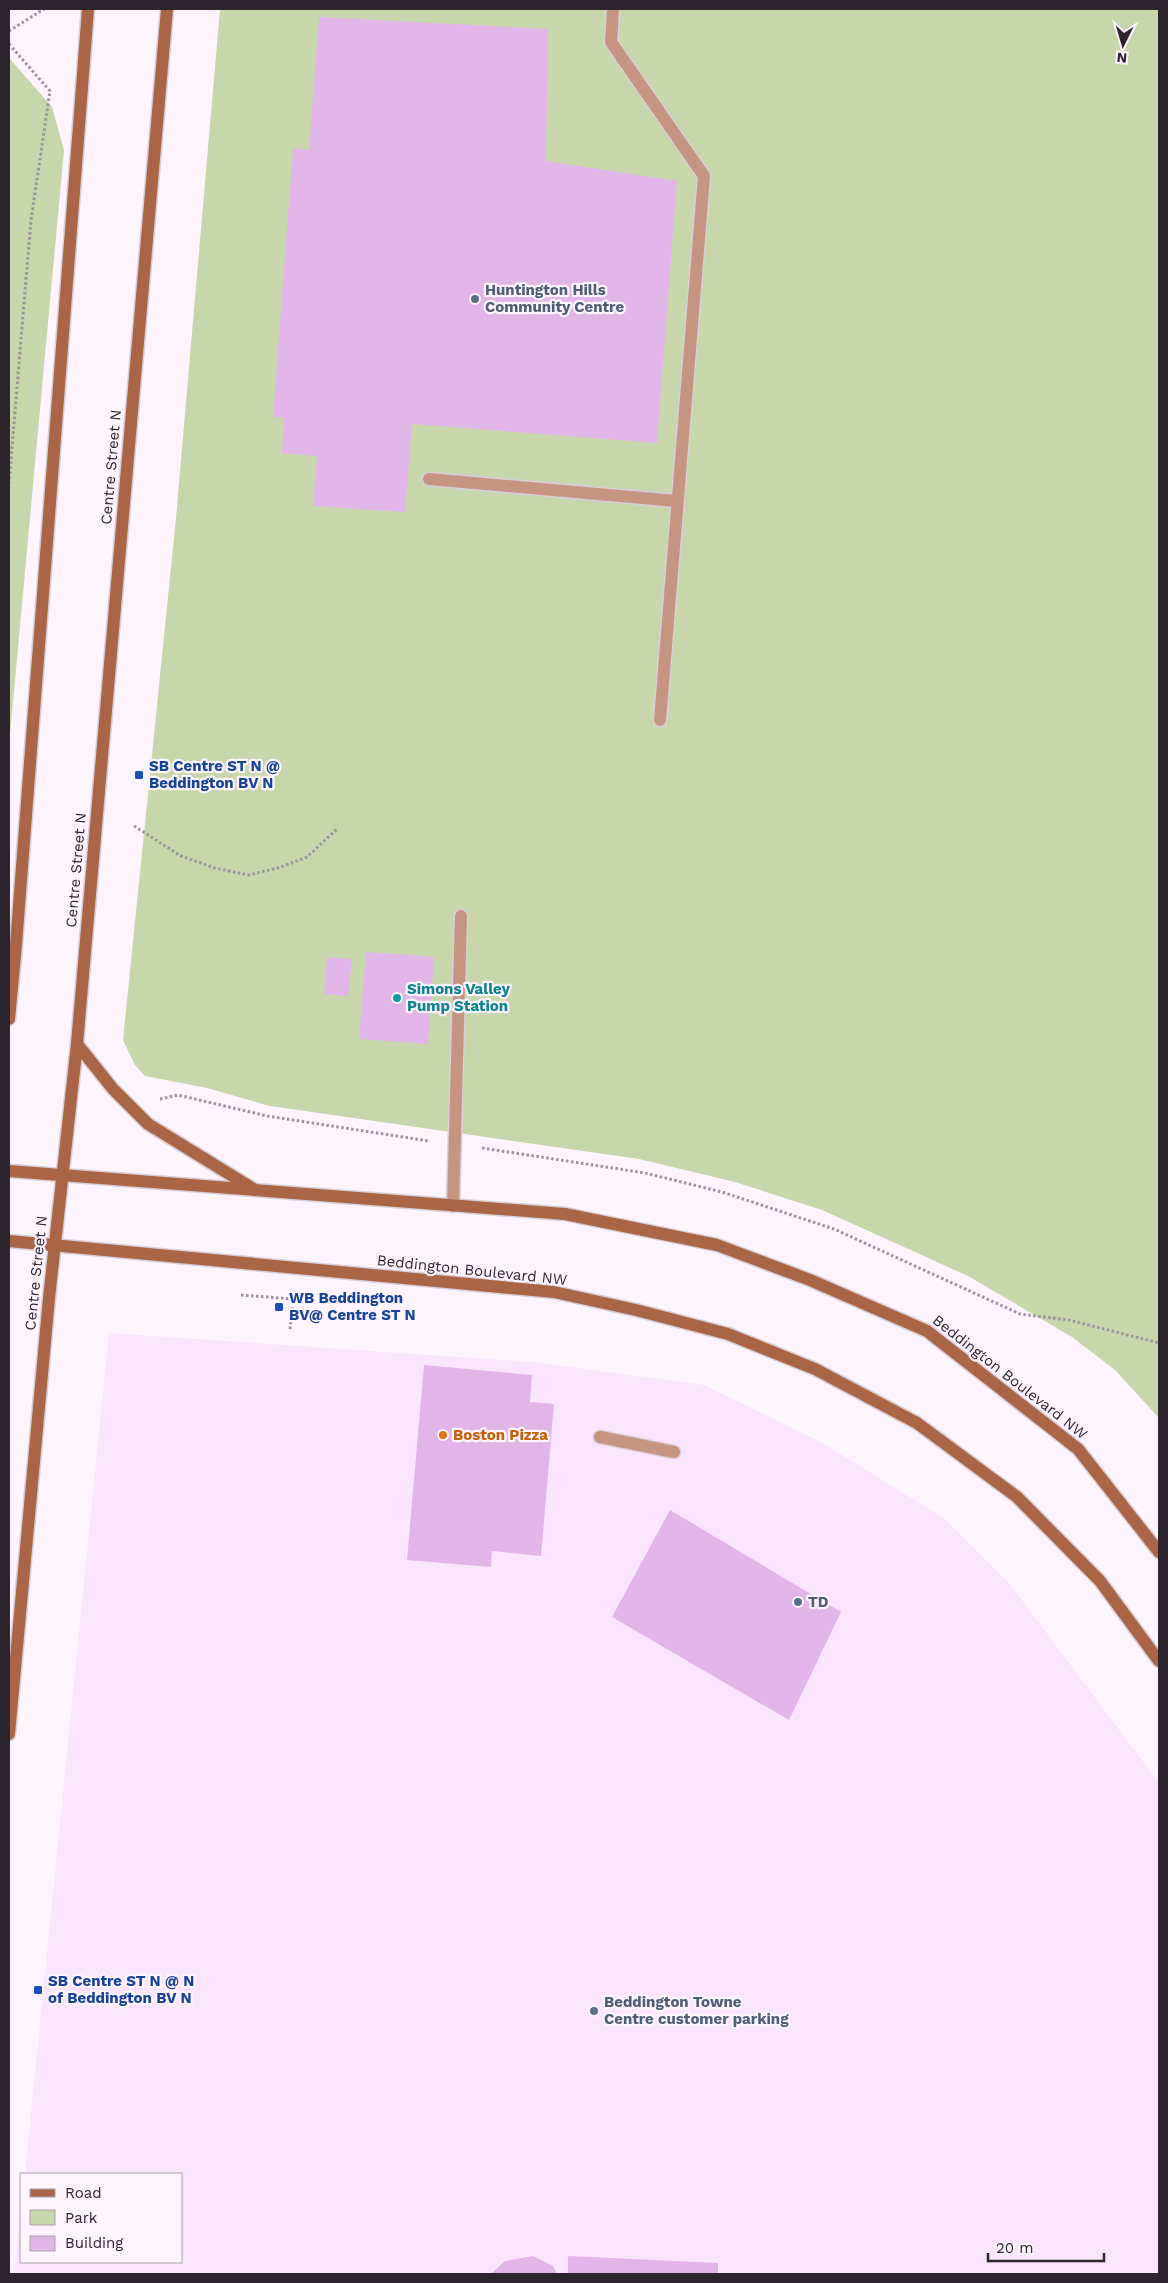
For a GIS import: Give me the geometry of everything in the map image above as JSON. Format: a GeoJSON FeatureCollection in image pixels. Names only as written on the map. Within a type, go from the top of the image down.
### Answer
{"type":"FeatureCollection","features":[{"type":"Feature","properties":{"kind":"main road"},"geometry":{"type":"LineString","coordinates":[[9,1019],[88,9]]}},
{"type":"Feature","properties":{"kind":"main road","name":"Centre Street N"},"geometry":{"type":"LineString","coordinates":[[9,1734],[54,1246],[77,1044],[167,9]]}},
{"type":"Feature","properties":{"kind":"main road"},"geometry":{"type":"LineString","coordinates":[[9,961],[16,945]]}},
{"type":"Feature","properties":{"kind":"main road"},"geometry":{"type":"LineString","coordinates":[[77,1044],[113,1089],[148,1124],[258,1191]]}},
{"type":"Feature","properties":{"kind":"main road","name":"Beddington Boulevard NW"},"geometry":{"type":"LineString","coordinates":[[9,1171],[564,1214],[717,1245],[810,1280],[927,1331],[1078,1448],[1159,1552]]}},
{"type":"Feature","properties":{"kind":"main road","name":"Beddington Boulevard NW"},"geometry":{"type":"LineString","coordinates":[[14,1242],[554,1292],[636,1310],[728,1334],[815,1369],[918,1423],[1016,1497],[1100,1580],[1159,1661]]}},
{"type":"Feature","properties":{"kind":"lane"},"geometry":{"type":"LineString","coordinates":[[613,9],[611,42],[704,176],[676,501],[660,720]]}},
{"type":"Feature","properties":{"kind":"lane"},"geometry":{"type":"LineString","coordinates":[[429,479],[676,501]]}},
{"type":"Feature","properties":{"kind":"lane"},"geometry":{"type":"LineString","coordinates":[[453,1206],[461,916]]}},
{"type":"Feature","properties":{"kind":"lane"},"geometry":{"type":"LineString","coordinates":[[600,1437],[674,1452]]}},
{"type":"Feature","properties":{"kind":"path"},"geometry":{"type":"LineString","coordinates":[[9,31],[44,9]]}},
{"type":"Feature","properties":{"kind":"path"},"geometry":{"type":"LineString","coordinates":[[9,44],[50,91],[31,220],[9,483]]}},
{"type":"Feature","properties":{"kind":"path"},"geometry":{"type":"LineString","coordinates":[[134,826],[181,856],[215,868],[249,875],[281,867],[307,857],[338,828]]}},
{"type":"Feature","properties":{"kind":"path"},"geometry":{"type":"LineString","coordinates":[[160,1100],[178,1095],[267,1116],[324,1126],[611,1167],[684,1181],[775,1208],[852,1236],[1020,1314],[1069,1320],[1159,1343]]}},
{"type":"Feature","properties":{"kind":"path"},"geometry":{"type":"LineString","coordinates":[[241,1295],[293,1299],[290,1330]]}},
{"type":"Feature","properties":{"kind":"shaded area"},"geometry":{"type":"Polygon","coordinates":[[[109,1333],[533,1362],[704,1385],[821,1442],[945,1519],[1009,1583],[1159,1783],[1159,2274],[14,2274],[20,2218],[20,2263],[182,2263],[182,2173],[25,2173],[109,1333]]]}},
{"type":"Feature","properties":{"kind":"green space"},"geometry":{"type":"Polygon","coordinates":[[[220,9],[1159,9],[1159,1418],[1115,1370],[1072,1337],[968,1276],[822,1210],[735,1182],[639,1159],[270,1106],[207,1088],[145,1076],[135,1065],[123,1040],[176,518],[220,9]]]}},
{"type":"Feature","properties":{"kind":"green space"},"geometry":{"type":"Polygon","coordinates":[[[10,59],[52,107],[64,150],[9,745],[9,68],[10,59]]]}},
{"type":"Feature","properties":{"kind":"building","name":"Huntington Hills Community Centre"},"geometry":{"type":"Polygon","coordinates":[[[319,17],[548,29],[546,161],[677,181],[657,443],[412,424],[405,512],[313,506],[317,456],[282,453],[284,417],[273,417],[293,148],[309,150],[319,17]]]}},
{"type":"Feature","properties":{"kind":"building","name":"Simons Valley Pump Station"},"geometry":{"type":"Polygon","coordinates":[[[366,952],[434,957],[428,1044],[359,1039],[366,952]]]}},
{"type":"Feature","properties":{"kind":"building"},"geometry":{"type":"Polygon","coordinates":[[[327,957],[352,959],[348,996],[324,994],[327,957]]]}},
{"type":"Feature","properties":{"kind":"building"},"geometry":{"type":"Polygon","coordinates":[[[424,1365],[532,1375],[530,1402],[554,1404],[541,1556],[492,1551],[491,1567],[407,1560],[424,1365]]]}},
{"type":"Feature","properties":{"kind":"building"},"geometry":{"type":"Polygon","coordinates":[[[670,1510],[841,1612],[789,1720],[612,1617],[670,1510]]]}},
{"type":"Feature","properties":{"kind":"building"},"geometry":{"type":"Polygon","coordinates":[[[533,2256],[553,2266],[557,2274],[491,2274],[505,2261],[533,2256]]]}},
{"type":"Feature","properties":{"kind":"building"},"geometry":{"type":"Polygon","coordinates":[[[568,2256],[718,2263],[718,2274],[568,2274],[568,2256]]]}},
{"type":"Feature","properties":{"kind":"place","name":"Huntington Hills Community Centre"},"geometry":{"type":"Point","coordinates":[475,299]}},
{"type":"Feature","properties":{"kind":"place","name":"SB Centre ST N @ Beddington BV N"},"geometry":{"type":"Point","coordinates":[139,775]}},
{"type":"Feature","properties":{"kind":"place","name":"Simons Valley Pump Station"},"geometry":{"type":"Point","coordinates":[397,998]}},
{"type":"Feature","properties":{"kind":"place","name":"WB Beddington BV@ Centre ST N"},"geometry":{"type":"Point","coordinates":[279,1307]}},
{"type":"Feature","properties":{"kind":"place","name":"Boston Pizza"},"geometry":{"type":"Point","coordinates":[443,1435]}},
{"type":"Feature","properties":{"kind":"place","name":"TD"},"geometry":{"type":"Point","coordinates":[798,1602]}},
{"type":"Feature","properties":{"kind":"place","name":"SB Centre ST N @ N of Beddington BV N"},"geometry":{"type":"Point","coordinates":[38,1990]}},
{"type":"Feature","properties":{"kind":"place","name":"Beddington Towne Centre customer parking"},"geometry":{"type":"Point","coordinates":[594,2011]}}]}
